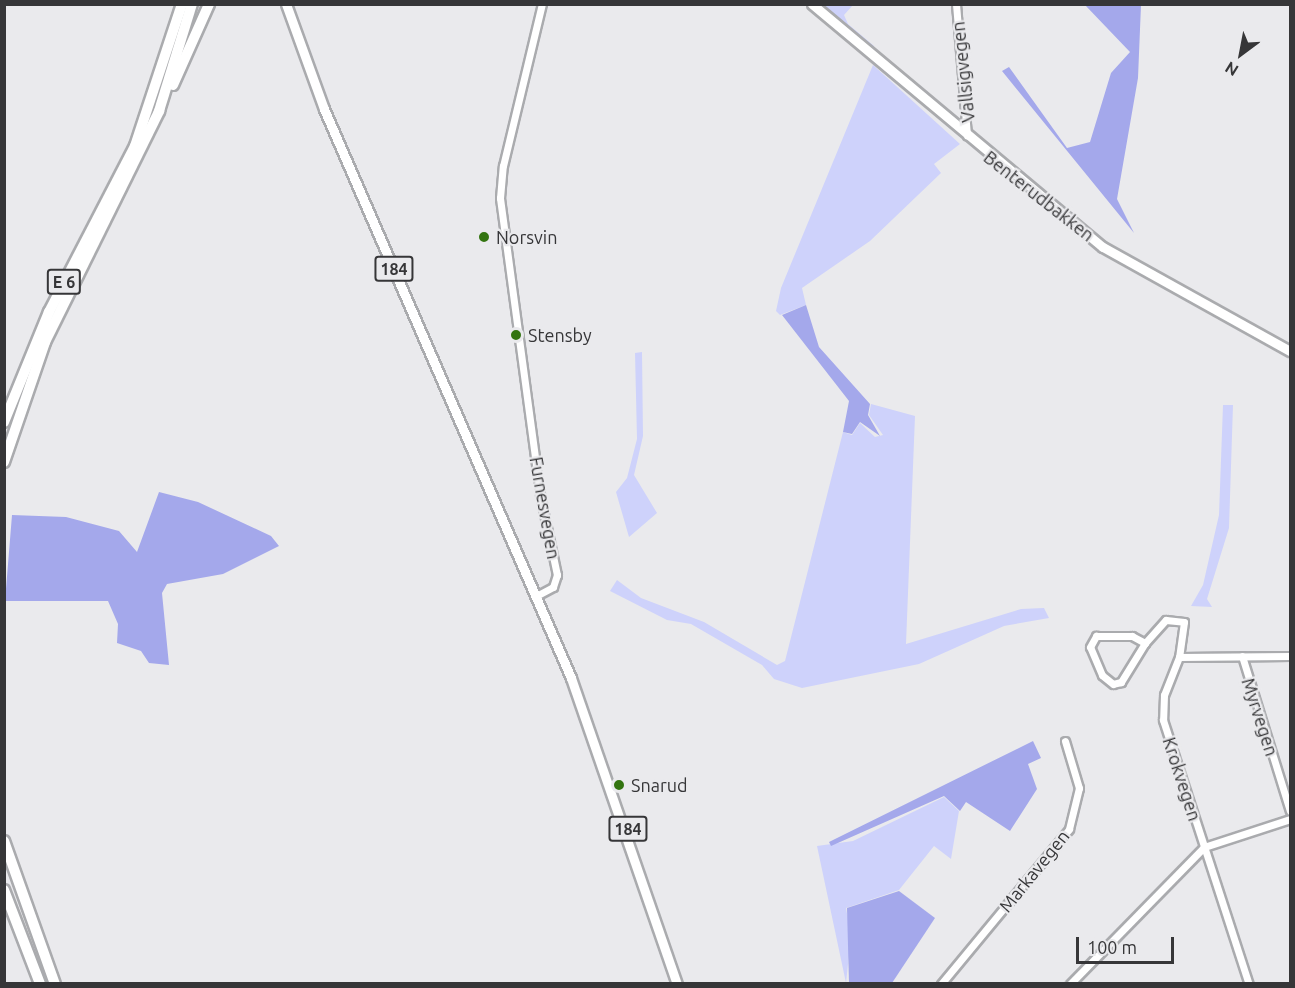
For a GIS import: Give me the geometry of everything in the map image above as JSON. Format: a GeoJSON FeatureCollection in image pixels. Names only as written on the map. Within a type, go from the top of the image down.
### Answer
{"type":"FeatureCollection","features":[{"type":"Feature","properties":{"kind":"highway","name":"E 6"},"geometry":{"type":"LineString","coordinates":[[4,422],[49,312],[135,146],[182,4]]}},
{"type":"Feature","properties":{"kind":"highway","name":"E 6"},"geometry":{"type":"LineString","coordinates":[[159,111],[192,4]]}},
{"type":"Feature","properties":{"kind":"highway","name":"E 6"},"geometry":{"type":"LineString","coordinates":[[4,462],[45,342],[209,4]]}},
{"type":"Feature","properties":{"kind":"highway"},"geometry":{"type":"LineString","coordinates":[[4,842],[55,984]]}},
{"type":"Feature","properties":{"kind":"highway"},"geometry":{"type":"LineString","coordinates":[[4,891],[40,984]]}},
{"type":"Feature","properties":{"kind":"main road","name":"184"},"geometry":{"type":"LineString","coordinates":[[286,4],[324,109],[537,595],[617,800],[677,984]]}},
{"type":"Feature","properties":{"kind":"main road","name":"Benterudbakken"},"geometry":{"type":"LineString","coordinates":[[813,4],[966,138],[1120,258],[1290,351]]}},
{"type":"Feature","properties":{"kind":"street","name":"Furnesvegen"},"geometry":{"type":"LineString","coordinates":[[537,595],[553,587],[557,575],[540,494],[500,198],[503,166],[542,4]]}},
{"type":"Feature","properties":{"kind":"street","name":"Vallsigvegen"},"geometry":{"type":"LineString","coordinates":[[956,4],[969,105],[966,138]]}},
{"type":"Feature","properties":{"kind":"street","name":"Krokvegen"},"geometry":{"type":"LineString","coordinates":[[1145,643],[1132,636],[1096,636],[1090,647],[1102,675],[1113,684],[1126,678],[1145,643],[1163,622],[1179,618],[1185,626],[1179,657],[1164,695],[1163,720],[1249,984]]}},
{"type":"Feature","properties":{"kind":"street","name":"Myrvegen"},"geometry":{"type":"LineString","coordinates":[[1242,656],[1290,811]]}},
{"type":"Feature","properties":{"kind":"street"},"geometry":{"type":"LineString","coordinates":[[1179,657],[1290,656]]}},
{"type":"Feature","properties":{"kind":"street","name":"Markavegen"},"geometry":{"type":"LineString","coordinates":[[941,984],[1069,829],[1078,788],[1065,741]]}},
{"type":"Feature","properties":{"kind":"street"},"geometry":{"type":"LineString","coordinates":[[1070,984],[1204,847],[1290,819]]}},
{"type":"Feature","properties":{"kind":"shaded area"},"geometry":{"type":"Polygon","coordinates":[[[824,5],[853,5],[844,15],[848,24],[874,46],[871,50],[822,9],[824,5]]]}},
{"type":"Feature","properties":{"kind":"shaded area"},"geometry":{"type":"Polygon","coordinates":[[[1085,5],[1141,5],[1138,78],[1117,199],[1134,233],[1002,71],[1009,67],[1067,148],[1090,142],[1111,73],[1130,52],[1085,5]]]}},
{"type":"Feature","properties":{"kind":"shaded area"},"geometry":{"type":"Polygon","coordinates":[[[873,65],[960,144],[934,164],[941,173],[870,241],[802,288],[806,305],[780,315],[776,311],[781,288],[873,65]]]}},
{"type":"Feature","properties":{"kind":"shaded area"},"geometry":{"type":"Polygon","coordinates":[[[806,305],[819,347],[870,404],[868,415],[880,436],[860,422],[852,434],[843,432],[849,401],[782,315],[806,305]]]}},
{"type":"Feature","properties":{"kind":"shaded area"},"geometry":{"type":"Polygon","coordinates":[[[642,352],[643,436],[634,475],[657,513],[629,537],[616,492],[627,478],[637,439],[635,353],[642,352]]]}},
{"type":"Feature","properties":{"kind":"shaded area"},"geometry":{"type":"Polygon","coordinates":[[[871,404],[915,416],[906,644],[1021,609],[1044,608],[1049,618],[1004,626],[919,664],[802,688],[774,679],[762,665],[691,624],[667,620],[610,591],[617,580],[641,598],[704,622],[777,665],[785,661],[843,432],[852,435],[860,423],[875,437],[883,435],[869,415],[871,404]]]}},
{"type":"Feature","properties":{"kind":"shaded area"},"geometry":{"type":"Polygon","coordinates":[[[1223,405],[1233,405],[1229,528],[1207,599],[1212,607],[1191,606],[1203,585],[1219,515],[1223,405]]]}},
{"type":"Feature","properties":{"kind":"shaded area"},"geometry":{"type":"Polygon","coordinates":[[[159,492],[198,502],[271,536],[279,546],[223,574],[167,584],[162,593],[169,665],[149,663],[141,651],[117,643],[118,624],[108,601],[5,601],[12,515],[66,517],[119,531],[137,552],[159,492]]]}},
{"type":"Feature","properties":{"kind":"shaded area"},"geometry":{"type":"Polygon","coordinates":[[[1033,741],[1041,758],[1028,764],[1037,789],[1010,831],[966,802],[960,811],[944,796],[831,846],[829,842],[1033,741]]]}},
{"type":"Feature","properties":{"kind":"shaded area"},"geometry":{"type":"Polygon","coordinates":[[[944,797],[959,811],[951,859],[934,846],[899,890],[846,908],[851,936],[846,983],[817,846],[853,841],[944,797]]]}},
{"type":"Feature","properties":{"kind":"shaded area"},"geometry":{"type":"Polygon","coordinates":[[[899,891],[935,918],[892,983],[849,983],[847,908],[899,891]]]}},
{"type":"Feature","properties":{"kind":"place","name":"Norsvin"},"geometry":{"type":"Point","coordinates":[484,237]}},
{"type":"Feature","properties":{"kind":"place","name":"Stensby"},"geometry":{"type":"Point","coordinates":[516,335]}},
{"type":"Feature","properties":{"kind":"place","name":"Snarud"},"geometry":{"type":"Point","coordinates":[619,785]}}]}
